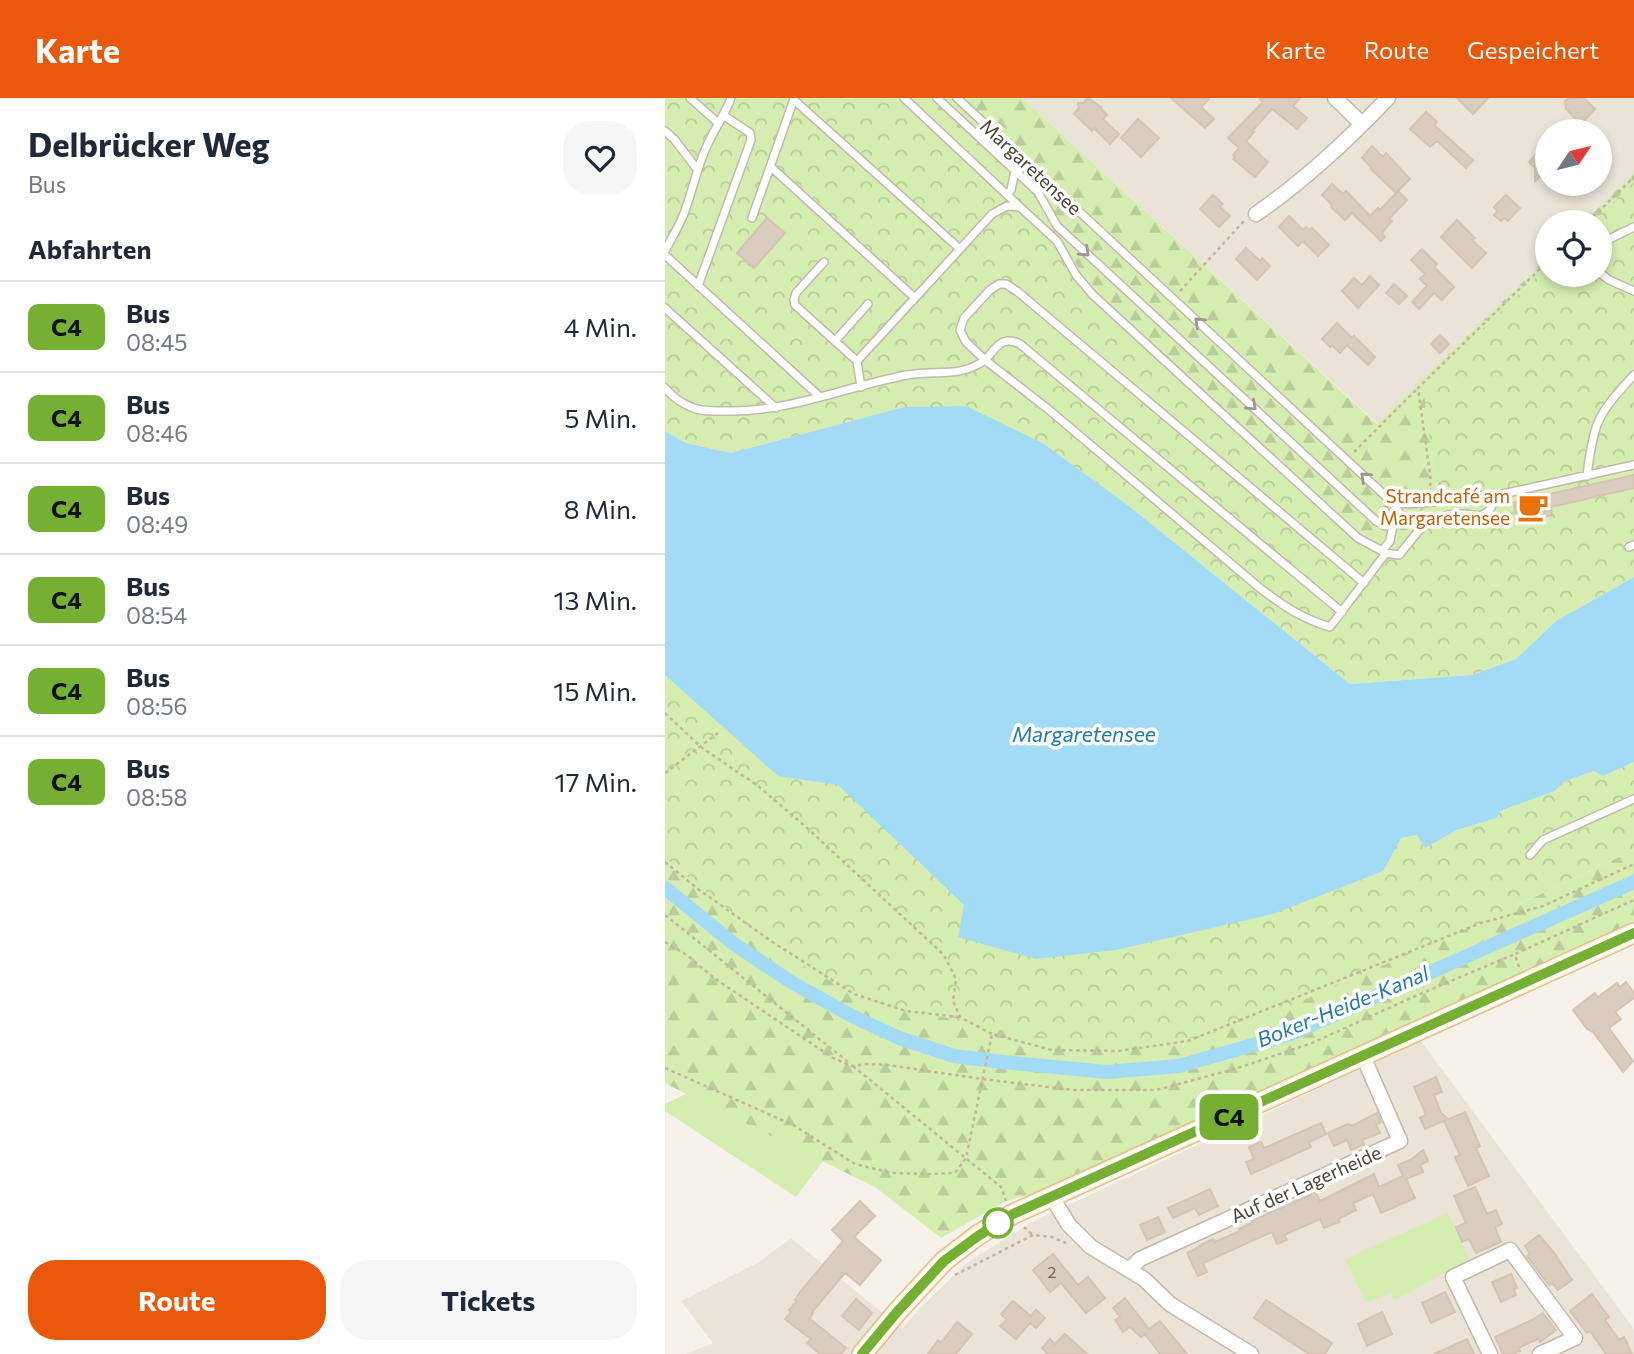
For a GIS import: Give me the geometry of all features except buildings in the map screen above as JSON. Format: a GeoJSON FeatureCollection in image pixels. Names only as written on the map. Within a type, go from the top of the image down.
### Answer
{"type":"FeatureCollection","features":[{"type":"Feature","properties":{"kind":"main road"},"geometry":{"type":"LineString","coordinates":[[862,1354],[944,1261],[1013,1214],[1634,933]]}},
{"type":"Feature","properties":{"kind":"street"},"geometry":{"type":"LineString","coordinates":[[1335,98],[1362,124]]}},
{"type":"Feature","properties":{"kind":"street"},"geometry":{"type":"LineString","coordinates":[[1256,214],[1287,190],[1388,98]]}},
{"type":"Feature","properties":{"kind":"street","name":"Auf der Lagerheide"},"geometry":{"type":"LineString","coordinates":[[1129,1270],[1140,1259],[1400,1141],[1363,1056]]}},
{"type":"Feature","properties":{"kind":"street"},"geometry":{"type":"LineString","coordinates":[[1051,1196],[1069,1225],[1091,1247],[1144,1279],[1170,1304],[1251,1354]]}},
{"type":"Feature","properties":{"kind":"street"},"geometry":{"type":"LineString","coordinates":[[1490,1354],[1454,1277],[1510,1250],[1576,1338],[1540,1354]]}},
{"type":"Feature","properties":{"kind":"lane"},"geometry":{"type":"LineString","coordinates":[[689,98],[718,123]]}},
{"type":"Feature","properties":{"kind":"lane"},"geometry":{"type":"LineString","coordinates":[[731,98],[697,169],[683,215],[665,253],[820,397]]}},
{"type":"Feature","properties":{"kind":"lane"},"geometry":{"type":"LineString","coordinates":[[904,98],[1057,241],[1076,275],[1093,295],[1358,538],[1384,552],[1399,555],[1425,523],[1448,514],[1481,516],[1489,511],[1498,495]]}},
{"type":"Feature","properties":{"kind":"lane","name":"Margaretensee"},"geometry":{"type":"LineString","coordinates":[[937,98],[1038,192],[1057,226],[1376,521],[1385,526],[1393,525]]}},
{"type":"Feature","properties":{"kind":"lane","name":"Margaretensee"},"geometry":{"type":"LineString","coordinates":[[957,98],[1393,503]]}},
{"type":"Feature","properties":{"kind":"lane"},"geometry":{"type":"LineString","coordinates":[[752,218],[794,99],[960,249]]}},
{"type":"Feature","properties":{"kind":"lane"},"geometry":{"type":"LineString","coordinates":[[698,286],[751,140],[750,133],[723,115]]}},
{"type":"Feature","properties":{"kind":"lane"},"geometry":{"type":"LineString","coordinates":[[665,131],[697,169]]}},
{"type":"Feature","properties":{"kind":"lane"},"geometry":{"type":"LineString","coordinates":[[771,167],[915,298]]}},
{"type":"Feature","properties":{"kind":"lane"},"geometry":{"type":"LineString","coordinates":[[1007,195],[1011,190],[1015,171]]}},
{"type":"Feature","properties":{"kind":"lane"},"geometry":{"type":"LineString","coordinates":[[857,361],[992,214],[1007,206],[1020,207]]}},
{"type":"Feature","properties":{"kind":"lane"},"geometry":{"type":"LineString","coordinates":[[1057,226],[1057,241]]}},
{"type":"Feature","properties":{"kind":"lane"},"geometry":{"type":"LineString","coordinates":[[1612,238],[1634,227]]}},
{"type":"Feature","properties":{"kind":"lane"},"geometry":{"type":"LineString","coordinates":[[824,262],[796,293],[795,305],[857,361],[861,387]]}},
{"type":"Feature","properties":{"kind":"lane"},"geometry":{"type":"LineString","coordinates":[[1612,281],[1634,290]]}},
{"type":"Feature","properties":{"kind":"lane"},"geometry":{"type":"LineString","coordinates":[[1364,583],[1006,284],[999,284],[990,290],[964,318],[960,330],[966,342],[985,360],[1048,409],[1261,589],[1305,619],[1330,627],[1364,583],[1384,552],[1390,541],[1393,525],[1399,519],[1400,514],[1393,503]]}},
{"type":"Feature","properties":{"kind":"lane"},"geometry":{"type":"LineString","coordinates":[[835,341],[867,304]]}},
{"type":"Feature","properties":{"kind":"lane"},"geometry":{"type":"LineString","coordinates":[[665,308],[776,408]]}},
{"type":"Feature","properties":{"kind":"lane"},"geometry":{"type":"LineString","coordinates":[[665,388],[672,396],[692,408],[735,412],[776,408],[909,375],[963,371],[985,360],[1005,340],[1011,340],[1020,344],[1342,612]]}},
{"type":"Feature","properties":{"kind":"lane"},"geometry":{"type":"LineString","coordinates":[[1587,476],[1597,423],[1616,394],[1634,375]]}},
{"type":"Feature","properties":{"kind":"lane"},"geometry":{"type":"LineString","coordinates":[[1393,503],[1407,505],[1462,496],[1498,495],[1634,465]]}},
{"type":"Feature","properties":{"kind":"lane"},"geometry":{"type":"LineString","coordinates":[[1530,855],[1543,840],[1634,799]]}},
{"type":"Feature","properties":{"kind":"path"},"geometry":{"type":"LineString","coordinates":[[1600,210],[1634,177]]}},
{"type":"Feature","properties":{"kind":"path"},"geometry":{"type":"LineString","coordinates":[[1173,299],[1245,220],[1256,214]]}},
{"type":"Feature","properties":{"kind":"path"},"geometry":{"type":"LineString","coordinates":[[1346,460],[1535,274]]}},
{"type":"Feature","properties":{"kind":"path"},"geometry":{"type":"LineString","coordinates":[[1418,388],[1431,481],[1428,503]]}},
{"type":"Feature","properties":{"kind":"path"},"geometry":{"type":"LineString","coordinates":[[665,713],[701,747],[758,786],[805,825],[944,955],[955,979],[953,1001],[960,1017]]}},
{"type":"Feature","properties":{"kind":"path"},"geometry":{"type":"LineString","coordinates":[[665,773],[718,733]]}},
{"type":"Feature","properties":{"kind":"path"},"geometry":{"type":"LineString","coordinates":[[665,862],[774,943],[854,994],[906,1011],[960,1017],[992,1034],[1052,1050],[1118,1051],[1188,1041],[1481,923],[1543,906],[1634,864]]}},
{"type":"Feature","properties":{"kind":"path"},"geometry":{"type":"LineString","coordinates":[[665,942],[833,1058],[852,1066],[888,1065],[1073,1090],[1156,1090],[1235,1069],[1312,1043],[1634,900]]}},
{"type":"Feature","properties":{"kind":"path"},"geometry":{"type":"LineString","coordinates":[[665,915],[1001,1187],[1013,1214]]}},
{"type":"Feature","properties":{"kind":"path"},"geometry":{"type":"LineString","coordinates":[[1515,954],[1524,984]]}},
{"type":"Feature","properties":{"kind":"path"},"geometry":{"type":"LineString","coordinates":[[665,1068],[793,1125],[855,1164],[892,1173],[955,1173],[966,1158],[992,1034]]}},
{"type":"Feature","properties":{"kind":"path"},"geometry":{"type":"LineString","coordinates":[[955,1275],[1033,1235],[1052,1237],[1080,1249],[1091,1247]]}},
{"type":"Feature","properties":{"kind":"shaded area"},"geometry":{"type":"Polygon","coordinates":[[[1022,98],[1634,98],[1634,173],[1612,195],[1612,119],[1535,119],[1535,196],[1611,196],[1596,210],[1535,210],[1535,270],[1378,424],[1022,98]]]}},
{"type":"Feature","properties":{"kind":"shaded area"},"geometry":{"type":"Polygon","coordinates":[[[1421,1041],[1634,1329],[1634,1354],[686,1354],[713,1343],[681,1301],[759,1262],[791,1238],[902,1329],[969,1261],[1036,1220],[1421,1041]]]}},
{"type":"Feature","properties":{"kind":"green space"},"geometry":{"type":"Polygon","coordinates":[[[665,98],[912,98],[1063,238],[1078,268],[1098,291],[1360,533],[1365,535],[1376,531],[1395,546],[1423,509],[1440,504],[1423,386],[1535,279],[1535,287],[1612,287],[1612,210],[1605,210],[1634,182],[1634,577],[1556,621],[1516,659],[1472,675],[1350,684],[1129,506],[1044,444],[904,407],[731,453],[686,443],[665,431],[665,98]]]}},
{"type":"Feature","properties":{"kind":"green space"},"geometry":{"type":"Polygon","coordinates":[[[912,98],[1022,98],[1377,424],[1535,270],[1535,279],[1424,386],[1440,505],[1423,509],[1396,546],[1360,533],[1098,291],[1078,268],[1062,238],[912,98]]]}},
{"type":"Feature","properties":{"kind":"green space"},"geometry":{"type":"Polygon","coordinates":[[[1634,173],[1634,182],[1605,210],[1596,210],[1634,173]]]}},
{"type":"Feature","properties":{"kind":"green space"},"geometry":{"type":"Polygon","coordinates":[[[665,581],[1400,838],[1418,835],[1426,847],[1457,830],[1497,818],[1500,811],[1555,791],[1563,782],[1594,771],[1603,776],[1634,762],[1634,850],[1517,907],[1258,1020],[1219,1032],[1141,1042],[1061,1039],[1022,1034],[897,1007],[849,990],[800,964],[767,941],[665,858],[665,581]]]}},
{"type":"Feature","properties":{"kind":"green space"},"geometry":{"type":"Polygon","coordinates":[[[665,675],[1509,909],[1634,850],[1634,927],[1058,1186],[1004,1202],[941,1238],[875,1187],[665,1083],[665,675]]]}},
{"type":"Feature","properties":{"kind":"green space"},"geometry":{"type":"Polygon","coordinates":[[[686,1094],[823,1161],[796,1197],[665,1111],[665,1104],[686,1094]]]}},
{"type":"Feature","properties":{"kind":"green space"},"geometry":{"type":"Polygon","coordinates":[[[1448,1213],[1471,1262],[1446,1272],[1394,1301],[1391,1293],[1366,1303],[1345,1259],[1448,1213]]]}},
{"type":"Feature","properties":{"kind":"water","name":"Margaretensee"},"geometry":{"type":"Polygon","coordinates":[[[966,406],[1044,444],[1129,506],[1350,684],[1472,675],[1516,659],[1556,621],[1634,577],[1634,762],[1603,776],[1594,771],[1563,782],[1555,791],[1500,811],[1497,818],[1457,830],[1425,848],[1417,835],[1401,838],[1383,871],[1273,914],[1116,950],[1036,959],[958,937],[964,905],[838,785],[778,776],[665,675],[665,431],[686,443],[731,453],[904,407],[966,406]]]}},
{"type":"Feature","properties":{"kind":"waterway","name":"Boker-Heide-Kanal"},"geometry":{"type":"LineString","coordinates":[[665,888],[734,944],[791,982],[852,1016],[899,1038],[954,1056],[1107,1072],[1179,1066],[1291,1034],[1634,882]]}},
{"type":"Feature","properties":{"kind":"bus line","name":"C4"},"geometry":{"type":"LineString","coordinates":[[862,1354],[944,1261],[1013,1214],[1634,933]]}},
{"type":"Feature","properties":{"kind":"place","name":"Strandcafé am Margaretensee"},"geometry":{"type":"Point","coordinates":[1533,507]}}]}
